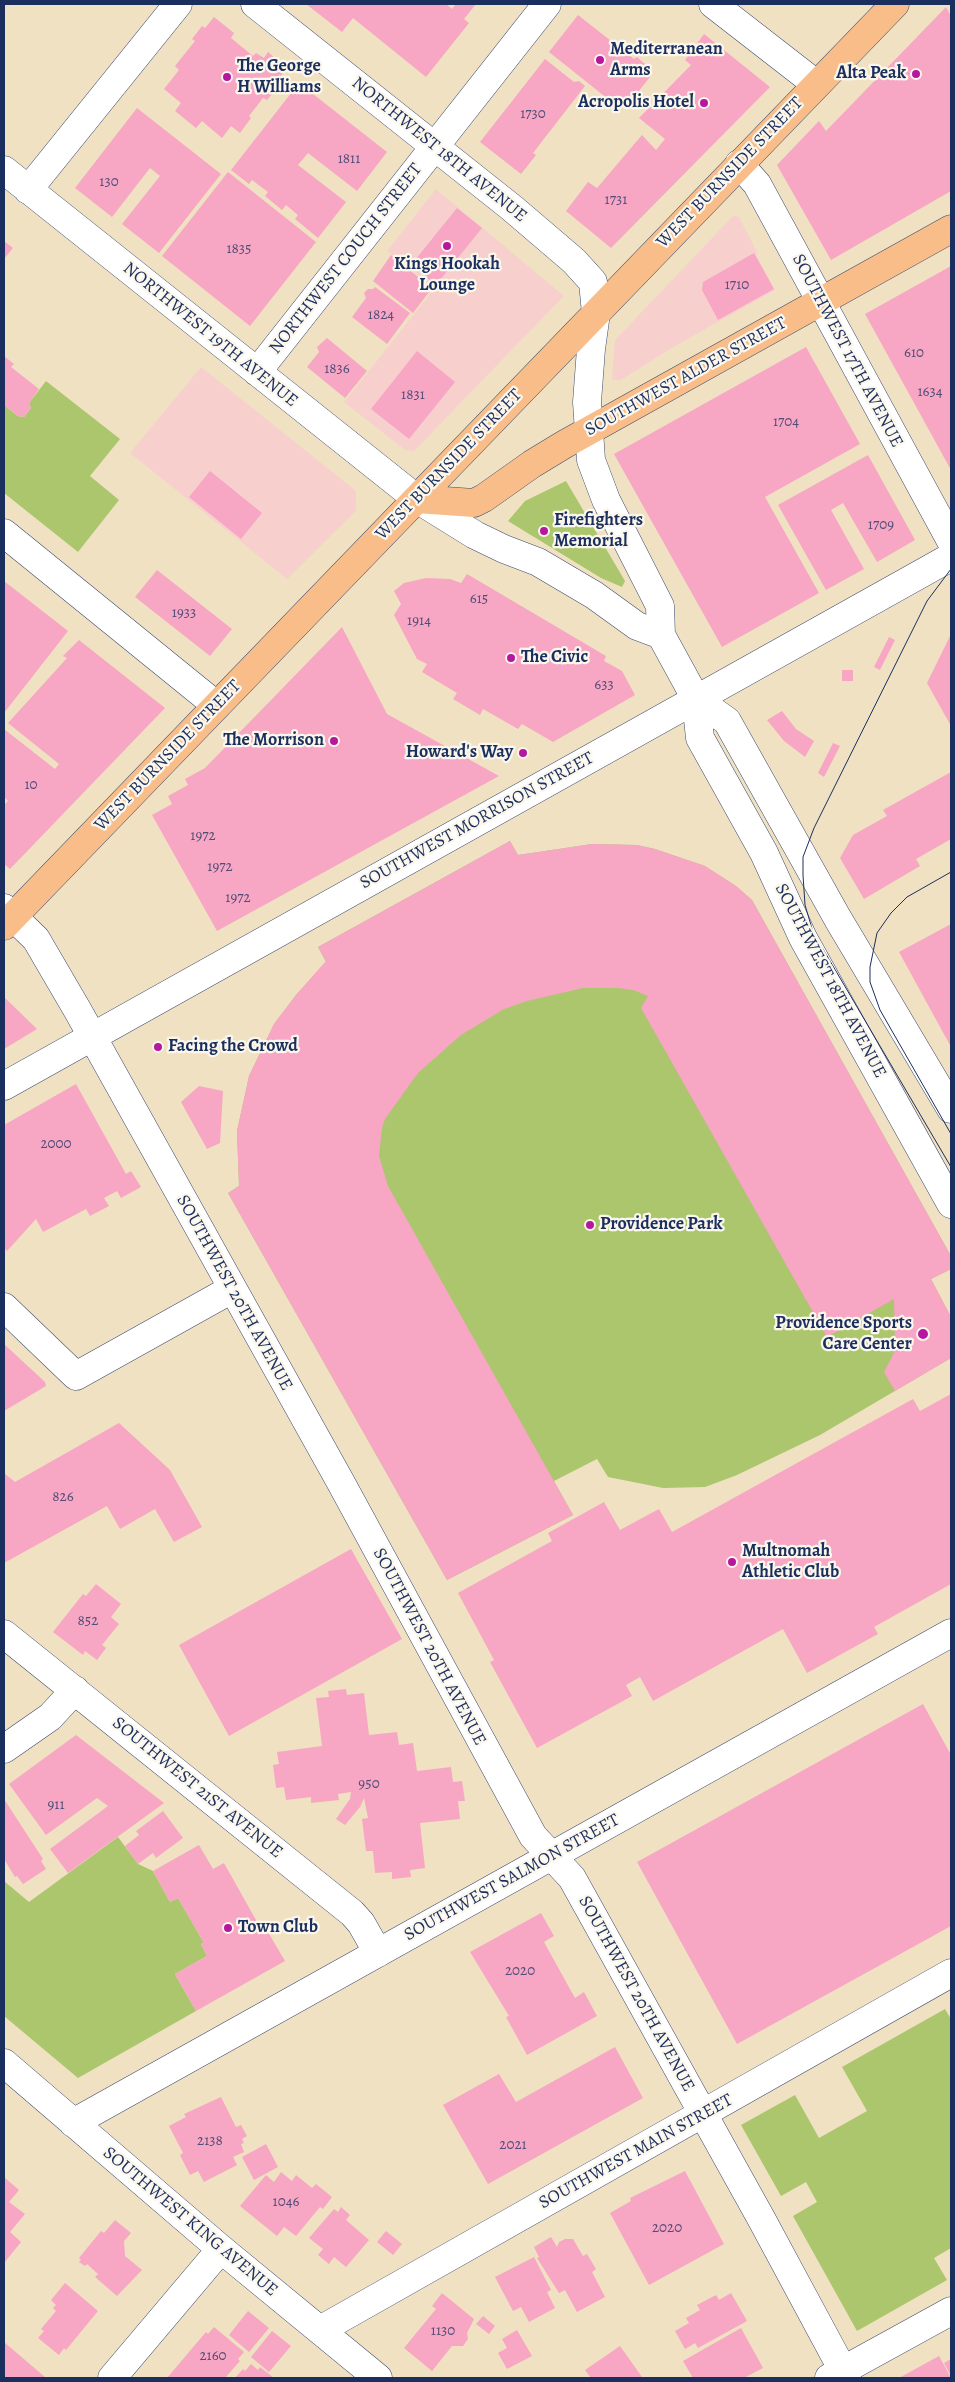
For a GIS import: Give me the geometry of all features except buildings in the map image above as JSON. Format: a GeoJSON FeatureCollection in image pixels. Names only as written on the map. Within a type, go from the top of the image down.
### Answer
{"type":"FeatureCollection","features":[{"type":"Feature","properties":{"kind":"main road","name":"WEST BURNSIDE STREET"},"geometry":{"type":"LineString","coordinates":[[7,917],[417,499],[895,4]]}},
{"type":"Feature","properties":{"kind":"main road","name":"SOUTHWEST ALDER STREET"},"geometry":{"type":"LineString","coordinates":[[417,499],[474,503],[484,498],[532,464],[951,229]]}},
{"type":"Feature","properties":{"kind":"street"},"geometry":{"type":"LineString","coordinates":[[28,190],[178,4]]}},
{"type":"Feature","properties":{"kind":"street","name":"NORTHWEST 18TH AVENUE"},"geometry":{"type":"LineString","coordinates":[[256,4],[435,146],[542,234],[588,275],[596,291],[596,313]]}},
{"type":"Feature","properties":{"kind":"street","name":"NORTHWEST COUCH STREET"},"geometry":{"type":"LineString","coordinates":[[257,372],[547,4]]}},
{"type":"Feature","properties":{"kind":"street"},"geometry":{"type":"LineString","coordinates":[[713,4],[816,84]]}},
{"type":"Feature","properties":{"kind":"street","name":"SOUTHWEST 17TH AVENUE"},"geometry":{"type":"LineString","coordinates":[[739,164],[757,184],[822,300],[902,454],[951,541]]}},
{"type":"Feature","properties":{"kind":"street","name":"NORTHWEST 19TH AVENUE"},"geometry":{"type":"LineString","coordinates":[[4,170],[417,499],[475,535],[538,562],[594,595],[637,626],[661,635]]}},
{"type":"Feature","properties":{"kind":"street","name":"SOUTHWEST 18TH AVENUE"},"geometry":{"type":"LineString","coordinates":[[596,313],[587,391],[591,460],[614,518],[660,606],[661,635],[696,699],[700,738],[764,853],[798,930],[951,1204]]}},
{"type":"Feature","properties":{"kind":"street"},"geometry":{"type":"LineString","coordinates":[[4,533],[216,705]]}},
{"type":"Feature","properties":{"kind":"street","name":"SOUTHWEST MORRISON STREET"},"geometry":{"type":"LineString","coordinates":[[4,1086],[532,789],[951,557]]}},
{"type":"Feature","properties":{"kind":"street","name":"SOUTHWEST 18TH AVENUE"},"geometry":{"type":"LineString","coordinates":[[696,699],[727,721],[843,927],[951,1109]]}},
{"type":"Feature","properties":{"kind":"street","name":"SOUTHWEST 20TH AVENUE"},"geometry":{"type":"LineString","coordinates":[[7,917],[36,939],[232,1289],[533,1836],[572,1878],[703,2113],[840,2376]]}},
{"type":"Feature","properties":{"kind":"street"},"geometry":{"type":"LineString","coordinates":[[4,1307],[76,1376],[232,1289]]}},
{"type":"Feature","properties":{"kind":"street","name":"SOUTHWEST SALMON STREET"},"geometry":{"type":"LineString","coordinates":[[73,2123],[951,1633]]}},
{"type":"Feature","properties":{"kind":"street","name":"SOUTHWEST 21ST AVENUE"},"geometry":{"type":"LineString","coordinates":[[4,1634],[352,1913],[361,1923],[378,1953]]}},
{"type":"Feature","properties":{"kind":"street"},"geometry":{"type":"LineString","coordinates":[[4,1749],[50,1717],[75,1690]]}},
{"type":"Feature","properties":{"kind":"street","name":"SOUTHWEST MAIN STREET"},"geometry":{"type":"LineString","coordinates":[[320,2330],[951,1973]]}},
{"type":"Feature","properties":{"kind":"street","name":"SOUTHWEST KING AVENUE"},"geometry":{"type":"LineString","coordinates":[[4,2063],[221,2249],[378,2378]]}},
{"type":"Feature","properties":{"kind":"street"},"geometry":{"type":"LineString","coordinates":[[112,2378],[221,2249]]}},
{"type":"Feature","properties":{"kind":"street"},"geometry":{"type":"LineString","coordinates":[[840,2376],[951,2311]]}},
{"type":"Feature","properties":{"kind":"shaded area"},"geometry":{"type":"Polygon","coordinates":[[[436,189],[564,296],[414,451],[405,450],[344,402],[435,288],[387,251],[436,189]]]}},
{"type":"Feature","properties":{"kind":"shaded area"},"geometry":{"type":"Polygon","coordinates":[[[733,216],[739,217],[758,254],[756,255],[775,290],[675,346],[621,380],[612,380],[615,340],[733,216]]]}},
{"type":"Feature","properties":{"kind":"shaded area"},"geometry":{"type":"Polygon","coordinates":[[[201,367],[356,491],[356,511],[287,579],[130,453],[201,367]]]}},
{"type":"Feature","properties":{"kind":"green space"},"geometry":{"type":"Polygon","coordinates":[[[46,381],[120,439],[90,476],[119,500],[78,552],[4,493],[4,405],[18,416],[24,417],[31,408],[29,403],[46,381]]]}},
{"type":"Feature","properties":{"kind":"green space"},"geometry":{"type":"Polygon","coordinates":[[[566,481],[625,581],[622,587],[601,578],[508,521],[525,501],[566,481]]]}},
{"type":"Feature","properties":{"kind":"green space","name":"Providence Park"},"geometry":{"type":"Polygon","coordinates":[[[510,841],[518,855],[592,844],[637,845],[655,849],[705,866],[736,886],[752,900],[951,1256],[951,1269],[931,1279],[951,1317],[951,1358],[820,1435],[737,1475],[705,1487],[663,1488],[608,1477],[597,1459],[554,1481],[573,1515],[447,1580],[228,1193],[239,1186],[237,1131],[249,1076],[274,1024],[296,995],[326,962],[318,947],[510,841]]]}},
{"type":"Feature","properties":{"kind":"green space"},"geometry":{"type":"Polygon","coordinates":[[[118,1837],[138,1864],[153,1871],[170,1902],[178,1898],[204,1943],[201,1944],[207,1956],[175,1974],[196,2011],[78,2078],[4,2016],[4,1881],[29,1902],[118,1837]]]}},
{"type":"Feature","properties":{"kind":"green space"},"geometry":{"type":"Polygon","coordinates":[[[945,2009],[951,2019],[951,2248],[934,2258],[947,2280],[857,2331],[793,2216],[817,2202],[806,2182],[781,2196],[741,2125],[795,2095],[819,2138],[867,2111],[842,2067],[945,2009]]]}},
{"type":"Feature","properties":{"kind":"tram line"},"geometry":{"type":"LineString","coordinates":[[951,569],[927,601],[814,828],[803,857],[805,905],[813,932],[951,1167]]}},
{"type":"Feature","properties":{"kind":"tram line"},"geometry":{"type":"LineString","coordinates":[[951,872],[907,897],[891,913],[877,933],[870,967],[870,982],[880,1010],[951,1134]]}},
{"type":"Feature","properties":{"kind":"place","name":"Mediterranean Arms"},"geometry":{"type":"Point","coordinates":[600,60]}},
{"type":"Feature","properties":{"kind":"place","name":"Alta Peak"},"geometry":{"type":"Point","coordinates":[916,74]}},
{"type":"Feature","properties":{"kind":"place","name":"The George H Williams"},"geometry":{"type":"Point","coordinates":[227,77]}},
{"type":"Feature","properties":{"kind":"place","name":"Acropolis Hotel"},"geometry":{"type":"Point","coordinates":[704,103]}},
{"type":"Feature","properties":{"kind":"place","name":"Kings Hookah Lounge"},"geometry":{"type":"Point","coordinates":[447,246]}},
{"type":"Feature","properties":{"kind":"place","name":"Firefighters Memorial"},"geometry":{"type":"Point","coordinates":[544,531]}},
{"type":"Feature","properties":{"kind":"place","name":"The Civic"},"geometry":{"type":"Point","coordinates":[511,658]}},
{"type":"Feature","properties":{"kind":"place","name":"The Morrison"},"geometry":{"type":"Point","coordinates":[334,741]}},
{"type":"Feature","properties":{"kind":"place","name":"Howard's Way"},"geometry":{"type":"Point","coordinates":[523,753]}},
{"type":"Feature","properties":{"kind":"place","name":"Facing the Crowd"},"geometry":{"type":"Point","coordinates":[158,1047]}},
{"type":"Feature","properties":{"kind":"place","name":"Providence Park"},"geometry":{"type":"Point","coordinates":[590,1225]}},
{"type":"Feature","properties":{"kind":"place","name":"Providence Sports Care Center"},"geometry":{"type":"Point","coordinates":[923,1334]}},
{"type":"Feature","properties":{"kind":"place","name":"Multnomah Athletic Club"},"geometry":{"type":"Point","coordinates":[732,1562]}},
{"type":"Feature","properties":{"kind":"place","name":"Town Club"},"geometry":{"type":"Point","coordinates":[228,1928]}}]}
